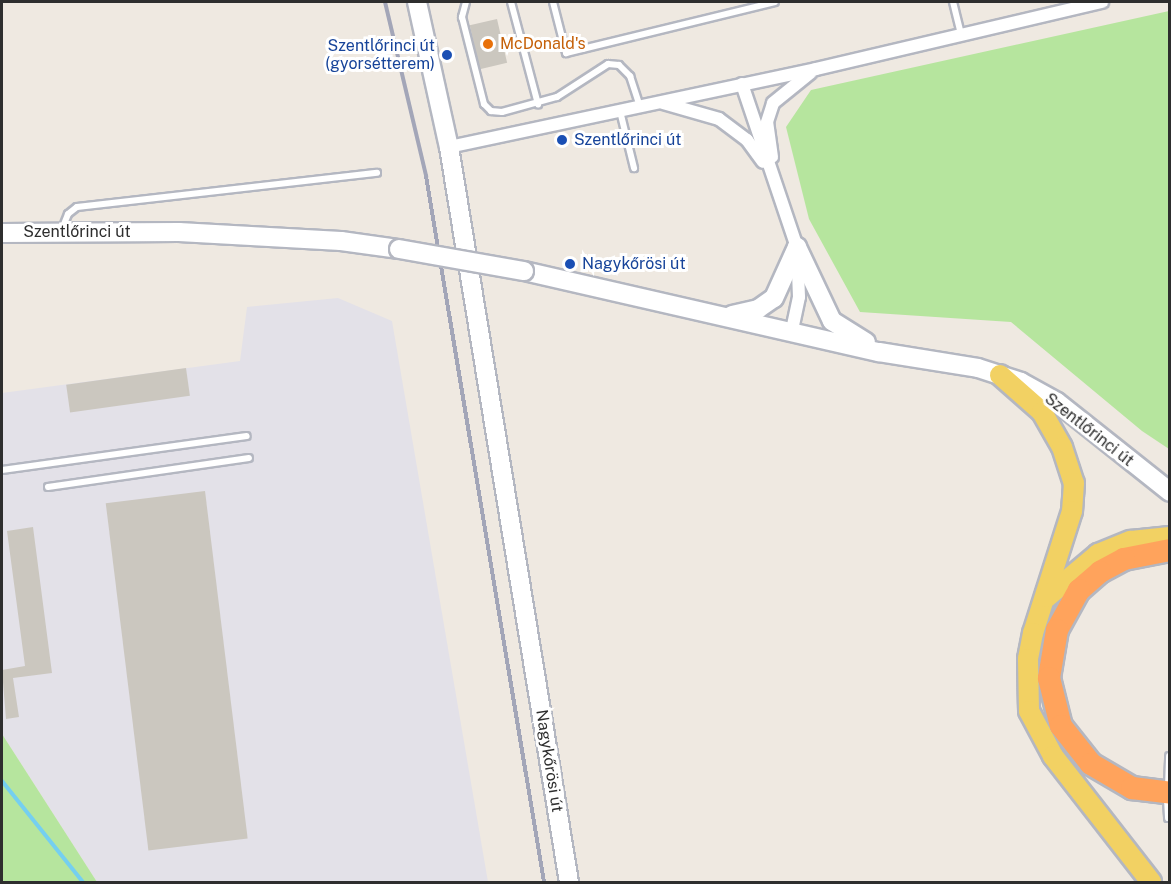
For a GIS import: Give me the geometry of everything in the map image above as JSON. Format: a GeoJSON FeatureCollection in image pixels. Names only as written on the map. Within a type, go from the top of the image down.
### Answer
{"type":"FeatureCollection","features":[{"type":"Feature","properties":{"kind":"highway"},"geometry":{"type":"LineString","coordinates":[[1168,793],[1144,791],[1119,782],[1080,753],[1055,711],[1049,678],[1056,630],[1079,590],[1100,572],[1124,559],[1170,550]]}},
{"type":"Feature","properties":{"kind":"main road","name":"Nagykőrösi út"},"geometry":{"type":"LineString","coordinates":[[417,2],[449,147],[569,882]]}},
{"type":"Feature","properties":{"kind":"main road","name":"Szentlőrinci út"},"geometry":{"type":"LineString","coordinates":[[2,233],[258,235],[399,249],[524,272],[879,352],[1000,375],[1057,402],[1170,492]]}},
{"type":"Feature","properties":{"kind":"main road"},"geometry":{"type":"LineString","coordinates":[[719,316],[743,314],[774,298],[797,247]]}},
{"type":"Feature","properties":{"kind":"main road"},"geometry":{"type":"LineString","coordinates":[[797,247],[832,321],[879,352]]}},
{"type":"Feature","properties":{"kind":"main road"},"geometry":{"type":"LineString","coordinates":[[1000,375],[1042,412],[1062,447],[1074,483],[1072,511],[1028,658],[1029,711],[1053,756],[1152,882]]}},
{"type":"Feature","properties":{"kind":"main road"},"geometry":{"type":"LineString","coordinates":[[1044,599],[1098,554],[1131,541],[1170,537]]}},
{"type":"Feature","properties":{"kind":"street"},"geometry":{"type":"LineString","coordinates":[[1052,15],[1067,2]]}},
{"type":"Feature","properties":{"kind":"street"},"geometry":{"type":"LineString","coordinates":[[449,147],[816,69],[1102,2]]}},
{"type":"Feature","properties":{"kind":"street"},"geometry":{"type":"LineString","coordinates":[[771,173],[767,122],[773,103],[816,69]]}},
{"type":"Feature","properties":{"kind":"street"},"geometry":{"type":"LineString","coordinates":[[742,84],[797,247],[799,297],[792,331]]}},
{"type":"Feature","properties":{"kind":"street"},"geometry":{"type":"LineString","coordinates":[[659,102],[719,119],[747,140],[771,173]]}},
{"type":"Feature","properties":{"kind":"lane"},"geometry":{"type":"LineString","coordinates":[[466,2],[462,16],[486,106],[498,112],[538,104],[557,97],[599,68],[614,64],[630,76],[640,106]]}},
{"type":"Feature","properties":{"kind":"lane"},"geometry":{"type":"LineString","coordinates":[[511,2],[538,104]]}},
{"type":"Feature","properties":{"kind":"lane"},"geometry":{"type":"LineString","coordinates":[[553,2],[566,53],[775,2]]}},
{"type":"Feature","properties":{"kind":"lane"},"geometry":{"type":"LineString","coordinates":[[953,2],[961,35]]}},
{"type":"Feature","properties":{"kind":"lane"},"geometry":{"type":"LineString","coordinates":[[620,111],[634,168]]}},
{"type":"Feature","properties":{"kind":"lane"},"geometry":{"type":"LineString","coordinates":[[61,232],[68,214],[77,207],[377,173]]}},
{"type":"Feature","properties":{"kind":"lane"},"geometry":{"type":"LineString","coordinates":[[2,470],[247,436]]}},
{"type":"Feature","properties":{"kind":"lane"},"geometry":{"type":"LineString","coordinates":[[48,487],[249,458]]}},
{"type":"Feature","properties":{"kind":"lane"},"geometry":{"type":"LineString","coordinates":[[1168,818],[1169,756]]}},
{"type":"Feature","properties":{"kind":"shaded area"},"geometry":{"type":"Polygon","coordinates":[[[338,298],[392,321],[488,882],[97,882],[2,734],[2,393],[240,361],[247,307],[338,298]]]}},
{"type":"Feature","properties":{"kind":"green space"},"geometry":{"type":"Polygon","coordinates":[[[1170,11],[1169,449],[1142,431],[1011,322],[860,312],[809,219],[786,127],[811,90],[1170,11]]]}},
{"type":"Feature","properties":{"kind":"green space"},"geometry":{"type":"Polygon","coordinates":[[[2,734],[97,882],[2,882],[2,734]]]}},
{"type":"Feature","properties":{"kind":"building","name":"McDonald's"},"geometry":{"type":"Polygon","coordinates":[[[497,19],[507,63],[480,69],[470,25],[497,19]]]}},
{"type":"Feature","properties":{"kind":"building"},"geometry":{"type":"Polygon","coordinates":[[[186,368],[190,396],[70,413],[66,385],[186,368]]]}},
{"type":"Feature","properties":{"kind":"building"},"geometry":{"type":"Polygon","coordinates":[[[205,491],[248,838],[148,851],[106,503],[205,491]]]}},
{"type":"Feature","properties":{"kind":"building"},"geometry":{"type":"Polygon","coordinates":[[[33,527],[52,673],[13,678],[19,717],[6,719],[2,670],[25,666],[7,531],[33,527]]]}},
{"type":"Feature","properties":{"kind":"waterway"},"geometry":{"type":"LineString","coordinates":[[2,781],[83,882]]}},
{"type":"Feature","properties":{"kind":"railway"},"geometry":{"type":"LineString","coordinates":[[385,2],[426,176],[544,882]]}},
{"type":"Feature","properties":{"kind":"place","name":"McDonald's"},"geometry":{"type":"Point","coordinates":[488,44]}},
{"type":"Feature","properties":{"kind":"place","name":"Szentlőrinci út (gyorsétterem)"},"geometry":{"type":"Point","coordinates":[447,55]}},
{"type":"Feature","properties":{"kind":"place","name":"Szentlőrinci út"},"geometry":{"type":"Point","coordinates":[562,140]}},
{"type":"Feature","properties":{"kind":"place","name":"Nagykőrösi út"},"geometry":{"type":"Point","coordinates":[570,264]}}]}
